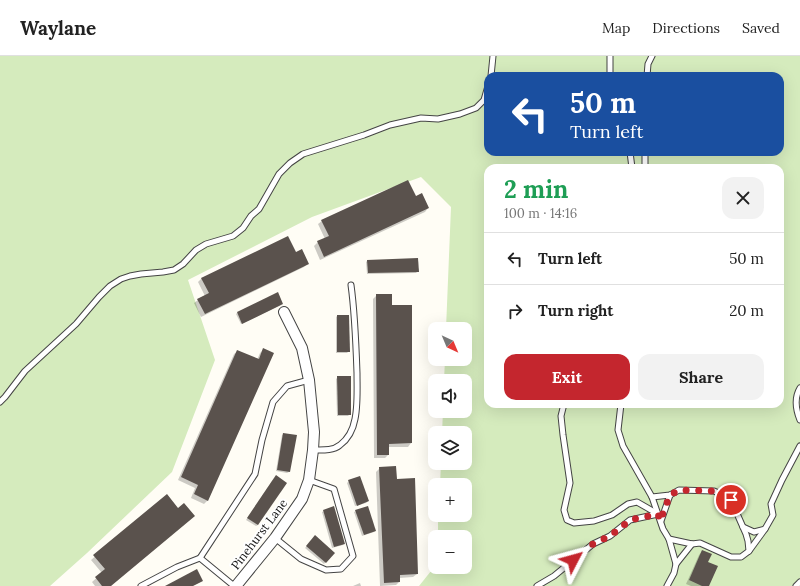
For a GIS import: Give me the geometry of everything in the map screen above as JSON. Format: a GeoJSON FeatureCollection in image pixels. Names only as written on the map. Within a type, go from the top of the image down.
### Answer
{"type":"FeatureCollection","features":[{"type":"Feature","properties":{"kind":"street","name":"Pinehurst Lane"},"geometry":{"type":"LineString","coordinates":[[235,586],[275,538],[302,498],[309,480],[314,432],[309,380],[302,348],[284,312]]}},
{"type":"Feature","properties":{"kind":"lane"},"geometry":{"type":"LineString","coordinates":[[491,72],[493,56]]}},
{"type":"Feature","properties":{"kind":"lane"},"geometry":{"type":"LineString","coordinates":[[610,56],[610,72]]}},
{"type":"Feature","properties":{"kind":"lane"},"geometry":{"type":"LineString","coordinates":[[647,72],[648,64],[652,56]]}},
{"type":"Feature","properties":{"kind":"lane"},"geometry":{"type":"LineString","coordinates":[[0,402],[25,371],[76,324],[110,286],[121,279],[130,276],[174,270],[183,264],[196,250],[206,244],[233,236],[243,228],[251,216],[259,209],[279,174],[290,163],[303,154],[364,135],[390,125],[421,118],[438,119],[460,114],[476,108],[484,100]]}},
{"type":"Feature","properties":{"kind":"lane"},"geometry":{"type":"LineString","coordinates":[[313,450],[331,450],[338,447],[349,435],[356,418],[356,353],[351,285]]}},
{"type":"Feature","properties":{"kind":"lane"},"geometry":{"type":"LineString","coordinates":[[141,586],[177,567],[200,558],[255,474],[262,440],[273,402],[287,386],[309,380]]}},
{"type":"Feature","properties":{"kind":"lane"},"geometry":{"type":"LineString","coordinates":[[800,388],[797,392],[796,408],[800,420]]}},
{"type":"Feature","properties":{"kind":"lane"},"geometry":{"type":"LineString","coordinates":[[563,408],[561,416],[570,482],[564,510],[567,520],[574,523],[594,522],[612,515],[628,504],[637,502],[658,514]]}},
{"type":"Feature","properties":{"kind":"lane"},"geometry":{"type":"LineString","coordinates":[[621,408],[618,430],[623,446],[652,497],[663,529],[669,539],[676,564]]}},
{"type":"Feature","properties":{"kind":"lane"},"geometry":{"type":"LineString","coordinates":[[669,539],[692,544],[700,543],[731,557],[741,557],[749,551],[765,529],[772,515],[771,504],[800,446]]}},
{"type":"Feature","properties":{"kind":"lane"},"geometry":{"type":"LineString","coordinates":[[275,538],[301,559],[326,570],[341,569],[353,556],[334,489],[309,480]]}},
{"type":"Feature","properties":{"kind":"lane"},"geometry":{"type":"LineString","coordinates":[[652,497],[670,495],[679,490],[714,491],[725,496],[731,500],[748,541],[749,551]]}},
{"type":"Feature","properties":{"kind":"lane"},"geometry":{"type":"LineString","coordinates":[[660,521],[670,495]]}},
{"type":"Feature","properties":{"kind":"lane"},"geometry":{"type":"LineString","coordinates":[[537,586],[554,576],[593,544],[610,536],[630,520],[658,514]]}},
{"type":"Feature","properties":{"kind":"lane"},"geometry":{"type":"LineString","coordinates":[[743,528],[754,532],[765,529]]}},
{"type":"Feature","properties":{"kind":"lane"},"geometry":{"type":"LineString","coordinates":[[667,586],[674,573],[676,564],[692,544]]}},
{"type":"Feature","properties":{"kind":"lane"},"geometry":{"type":"LineString","coordinates":[[200,558],[235,586]]}},
{"type":"Feature","properties":{"kind":"lane"},"geometry":{"type":"LineString","coordinates":[[796,586],[800,582]]}},
{"type":"Feature","properties":{"kind":"green space"},"geometry":{"type":"Polygon","coordinates":[[[0,56],[800,56],[800,586],[419,586],[429,574],[472,574],[472,530],[438,530],[438,522],[472,522],[472,478],[440,478],[441,470],[472,470],[472,426],[442,426],[443,418],[472,418],[472,374],[444,374],[445,366],[472,366],[472,322],[446,322],[451,207],[421,177],[312,217],[188,280],[215,360],[172,472],[50,586],[0,586],[0,56]]]}},
{"type":"Feature","properties":{"kind":"building"},"geometry":{"type":"Polygon","coordinates":[[[408,180],[416,196],[422,193],[429,208],[324,257],[317,241],[329,236],[321,220],[408,180]]]}},
{"type":"Feature","properties":{"kind":"building"},"geometry":{"type":"Polygon","coordinates":[[[288,236],[296,252],[302,249],[309,264],[205,314],[197,299],[209,293],[201,278],[288,236]]]}},
{"type":"Feature","properties":{"kind":"building"},"geometry":{"type":"Polygon","coordinates":[[[418,258],[419,272],[368,273],[367,260],[418,258]]]}},
{"type":"Feature","properties":{"kind":"building"},"geometry":{"type":"Polygon","coordinates":[[[278,292],[283,304],[242,324],[237,312],[278,292]]]}},
{"type":"Feature","properties":{"kind":"building"},"geometry":{"type":"Polygon","coordinates":[[[376,294],[392,294],[392,305],[412,305],[412,443],[389,444],[389,455],[377,455],[376,294]]]}},
{"type":"Feature","properties":{"kind":"building"},"geometry":{"type":"Polygon","coordinates":[[[337,315],[349,315],[350,352],[337,352],[337,315]]]}},
{"type":"Feature","properties":{"kind":"building"},"geometry":{"type":"Polygon","coordinates":[[[263,348],[274,353],[208,501],[194,494],[198,485],[181,477],[237,350],[259,359],[263,348]]]}},
{"type":"Feature","properties":{"kind":"building"},"geometry":{"type":"Polygon","coordinates":[[[337,376],[351,376],[351,415],[338,415],[337,376]]]}},
{"type":"Feature","properties":{"kind":"building"},"geometry":{"type":"Polygon","coordinates":[[[283,433],[297,435],[290,472],[277,470],[283,433]]]}},
{"type":"Feature","properties":{"kind":"building"},"geometry":{"type":"Polygon","coordinates":[[[396,466],[397,479],[415,478],[418,574],[400,575],[400,582],[384,583],[379,467],[396,466]]]}},
{"type":"Feature","properties":{"kind":"building"},"geometry":{"type":"Polygon","coordinates":[[[276,475],[287,483],[258,525],[247,518],[276,475]]]}},
{"type":"Feature","properties":{"kind":"building"},"geometry":{"type":"Polygon","coordinates":[[[360,476],[369,501],[357,506],[348,480],[360,476]]]}},
{"type":"Feature","properties":{"kind":"building"},"geometry":{"type":"Polygon","coordinates":[[[167,494],[178,508],[184,503],[195,516],[111,586],[102,586],[95,577],[105,569],[93,555],[167,494]]]}},
{"type":"Feature","properties":{"kind":"building"},"geometry":{"type":"Polygon","coordinates":[[[334,506],[345,544],[334,547],[323,510],[334,506]]]}},
{"type":"Feature","properties":{"kind":"building"},"geometry":{"type":"Polygon","coordinates":[[[368,506],[376,531],[364,535],[355,510],[368,506]]]}},
{"type":"Feature","properties":{"kind":"building"},"geometry":{"type":"Polygon","coordinates":[[[315,535],[335,553],[326,563],[306,546],[315,535]]]}},
{"type":"Feature","properties":{"kind":"building"},"geometry":{"type":"Polygon","coordinates":[[[702,550],[712,554],[708,562],[718,566],[709,586],[702,586],[689,580],[702,550]]]}},
{"type":"Feature","properties":{"kind":"building"},"geometry":{"type":"Polygon","coordinates":[[[197,569],[203,581],[193,586],[165,586],[197,569]]]}},
{"type":"Feature","properties":{"kind":"route"},"geometry":{"type":"LineString","coordinates":[[573,560],[593,544],[610,536],[630,520],[658,514],[660,521],[670,495],[679,490],[714,491],[731,500]]}}]}
